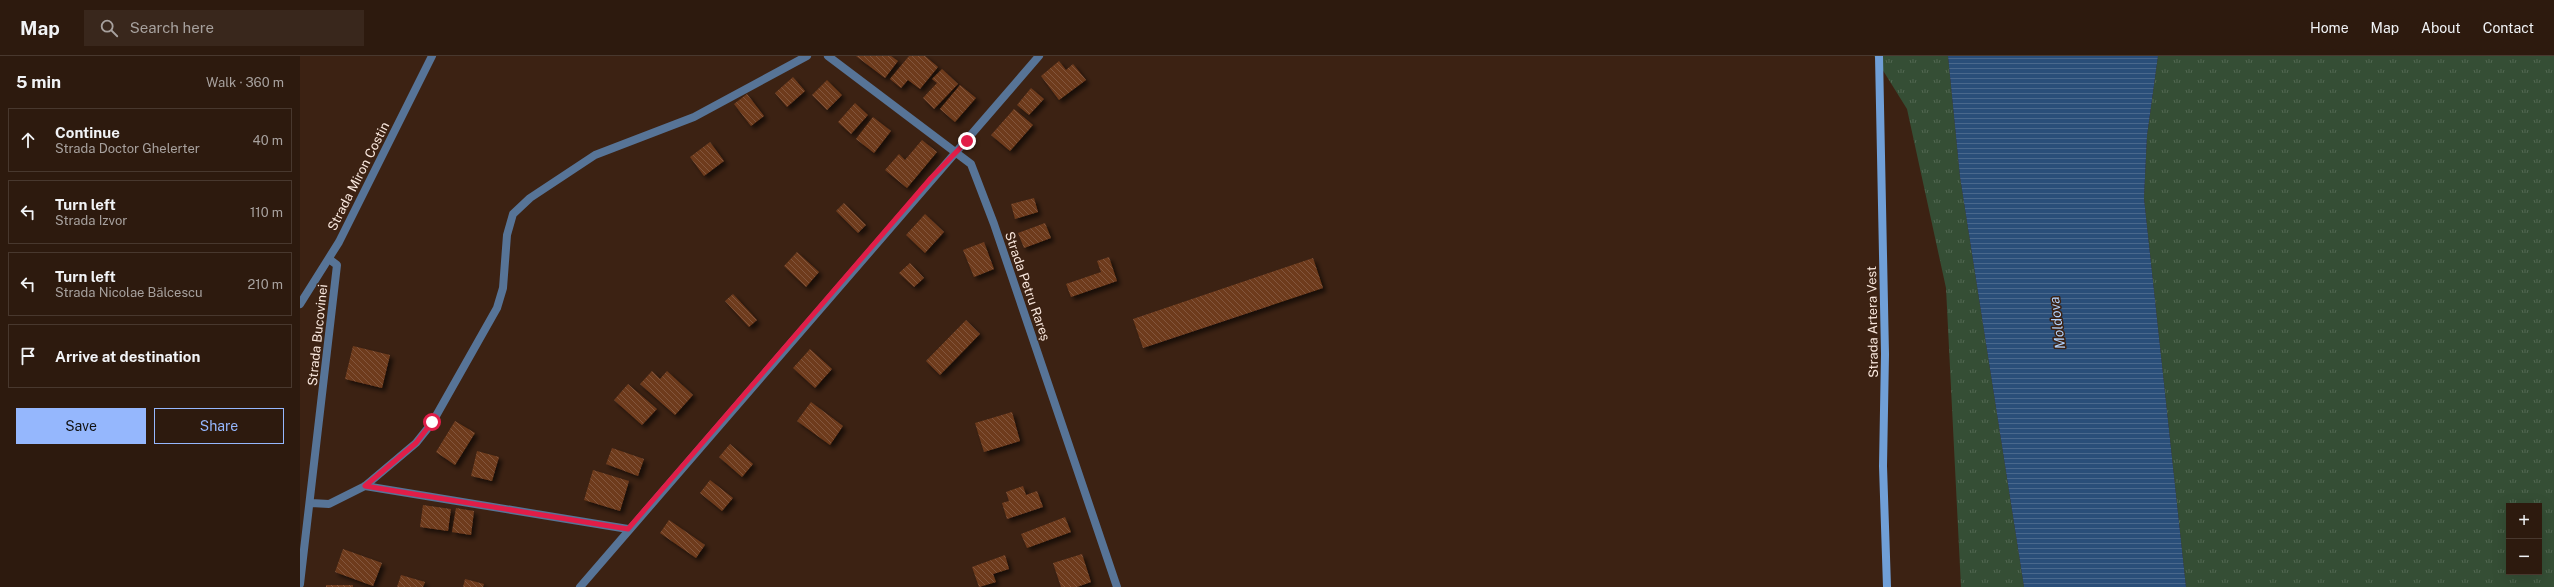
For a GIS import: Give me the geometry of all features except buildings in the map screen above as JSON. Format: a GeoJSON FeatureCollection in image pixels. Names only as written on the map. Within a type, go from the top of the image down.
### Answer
{"type":"FeatureCollection","features":[{"type":"Feature","properties":{"kind":"main road","name":"Strada Artera Vest"},"geometry":{"type":"LineString","coordinates":[[1880,56],[1885,354],[1883,466],[1887,587]]}},
{"type":"Feature","properties":{"kind":"street","name":"Strada Miron Costin"},"geometry":{"type":"LineString","coordinates":[[300,304],[329,259],[432,56]]}},
{"type":"Feature","properties":{"kind":"street"},"geometry":{"type":"LineString","coordinates":[[311,502],[329,504],[365,486],[416,443],[432,422],[497,308],[504,288],[507,235],[513,214],[547,185],[595,155],[694,117],[807,56]]}},
{"type":"Feature","properties":{"kind":"street","name":"Strada Petru Rareș"},"geometry":{"type":"LineString","coordinates":[[828,56],[971,164],[994,224],[1116,587]]}},
{"type":"Feature","properties":{"kind":"street"},"geometry":{"type":"LineString","coordinates":[[580,587],[628,529],[1039,56]]}},
{"type":"Feature","properties":{"kind":"street","name":"Strada Bucovinei"},"geometry":{"type":"LineString","coordinates":[[300,584],[311,502],[337,265],[329,259]]}},
{"type":"Feature","properties":{"kind":"street"},"geometry":{"type":"LineString","coordinates":[[365,486],[628,529]]}},
{"type":"Feature","properties":{"kind":"green space"},"geometry":{"type":"Polygon","coordinates":[[[1874,56],[1948,56],[1960,177],[2024,587],[1961,587],[1946,288],[1907,109],[1874,56]]]}},
{"type":"Feature","properties":{"kind":"green space"},"geometry":{"type":"Polygon","coordinates":[[[2158,56],[2554,56],[2554,587],[2186,587],[2144,198],[2147,136],[2158,56]]]}},
{"type":"Feature","properties":{"kind":"water","name":"Moldova"},"geometry":{"type":"Polygon","coordinates":[[[1948,56],[2158,56],[2147,136],[2144,198],[2186,587],[2024,587],[1960,177],[1948,56]]]}},
{"type":"Feature","properties":{"kind":"route"},"geometry":{"type":"LineString","coordinates":[[432,422],[416,443],[365,486],[628,529],[931,178],[967,141]]}}]}
